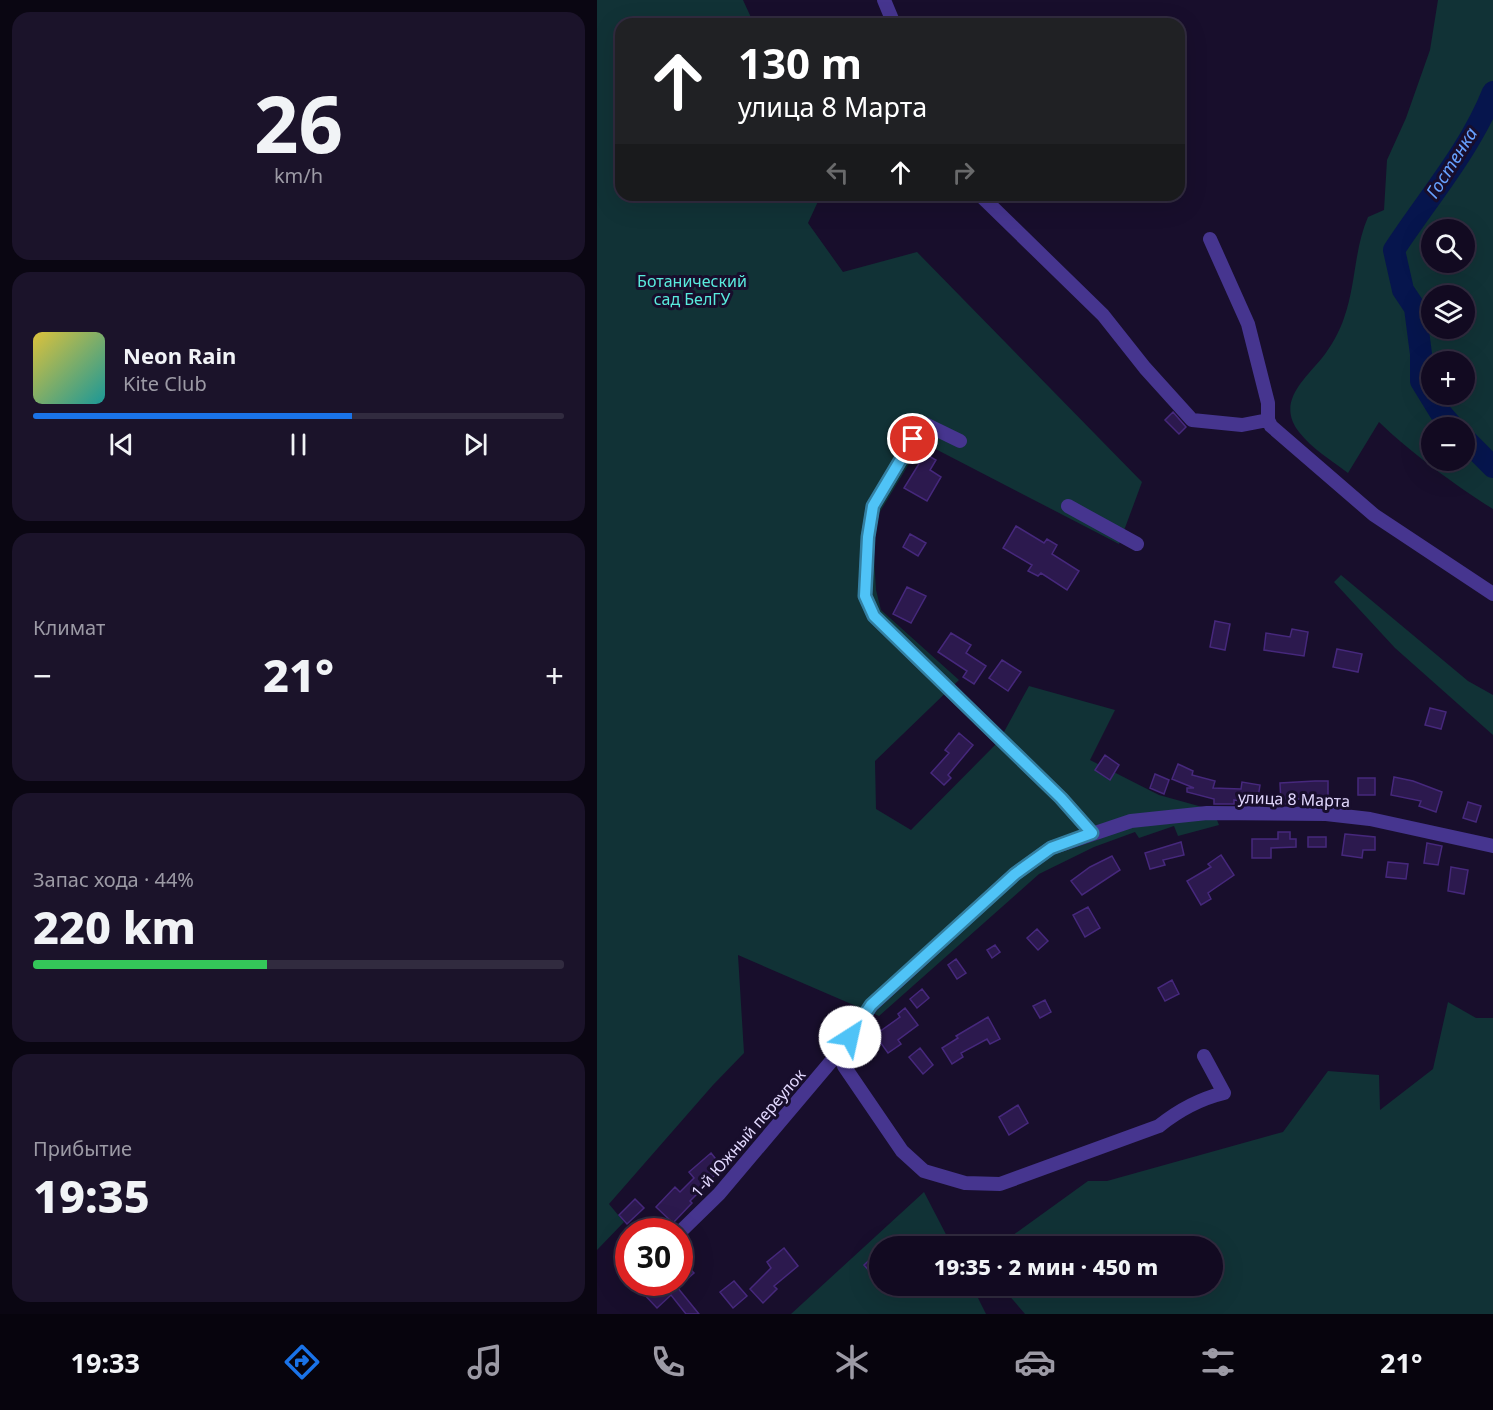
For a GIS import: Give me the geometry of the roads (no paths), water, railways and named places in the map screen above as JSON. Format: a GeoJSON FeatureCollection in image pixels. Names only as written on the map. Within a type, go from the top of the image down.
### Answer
{"type":"FeatureCollection","features":[{"type":"Feature","properties":{"kind":"street"},"geometry":{"type":"LineString","coordinates":[[884,0],[892,18]]}},
{"type":"Feature","properties":{"kind":"street"},"geometry":{"type":"LineString","coordinates":[[986,201],[1103,315],[1145,368],[1192,420],[1242,425],[1268,420]]}},
{"type":"Feature","properties":{"kind":"street"},"geometry":{"type":"LineString","coordinates":[[1210,239],[1248,324],[1268,403],[1268,420],[1271,426],[1374,515],[1493,594]]}},
{"type":"Feature","properties":{"kind":"street"},"geometry":{"type":"LineString","coordinates":[[960,441],[923,423],[873,506],[868,537],[865,596],[874,616],[1061,798],[1092,833]]}},
{"type":"Feature","properties":{"kind":"street"},"geometry":{"type":"LineString","coordinates":[[1068,506],[1137,544]]}},
{"type":"Feature","properties":{"kind":"street","name":"улица 8 Марта"},"geometry":{"type":"LineString","coordinates":[[1015,874],[1051,848],[1092,833],[1131,821],[1207,813],[1326,814],[1370,819],[1493,846]]}},
{"type":"Feature","properties":{"kind":"street","name":"1-й Южный переулок"},"geometry":{"type":"LineString","coordinates":[[693,1219],[719,1194],[839,1052],[871,1005],[1015,874]]}},
{"type":"Feature","properties":{"kind":"street"},"geometry":{"type":"LineString","coordinates":[[839,1052],[844,1066],[902,1151],[924,1171],[965,1183],[1000,1184],[1159,1126],[1174,1114],[1204,1098],[1224,1093],[1204,1056]]}},
{"type":"Feature","properties":{"kind":"waterway","name":"Гостенка"},"geometry":{"type":"LineString","coordinates":[[1444,417],[1421,381],[1421,354],[1415,308],[1403,290],[1394,250],[1461,154],[1493,92]]}},
{"type":"Feature","properties":{"kind":"waterway","name":"Гостенка"},"geometry":{"type":"LineString","coordinates":[[1475,449],[1493,467]]}},
{"type":"Feature","properties":{"kind":"park label","name":"Ботанический сад БелГУ"},"geometry":{"type":"Point","coordinates":[692,290]}}]}
